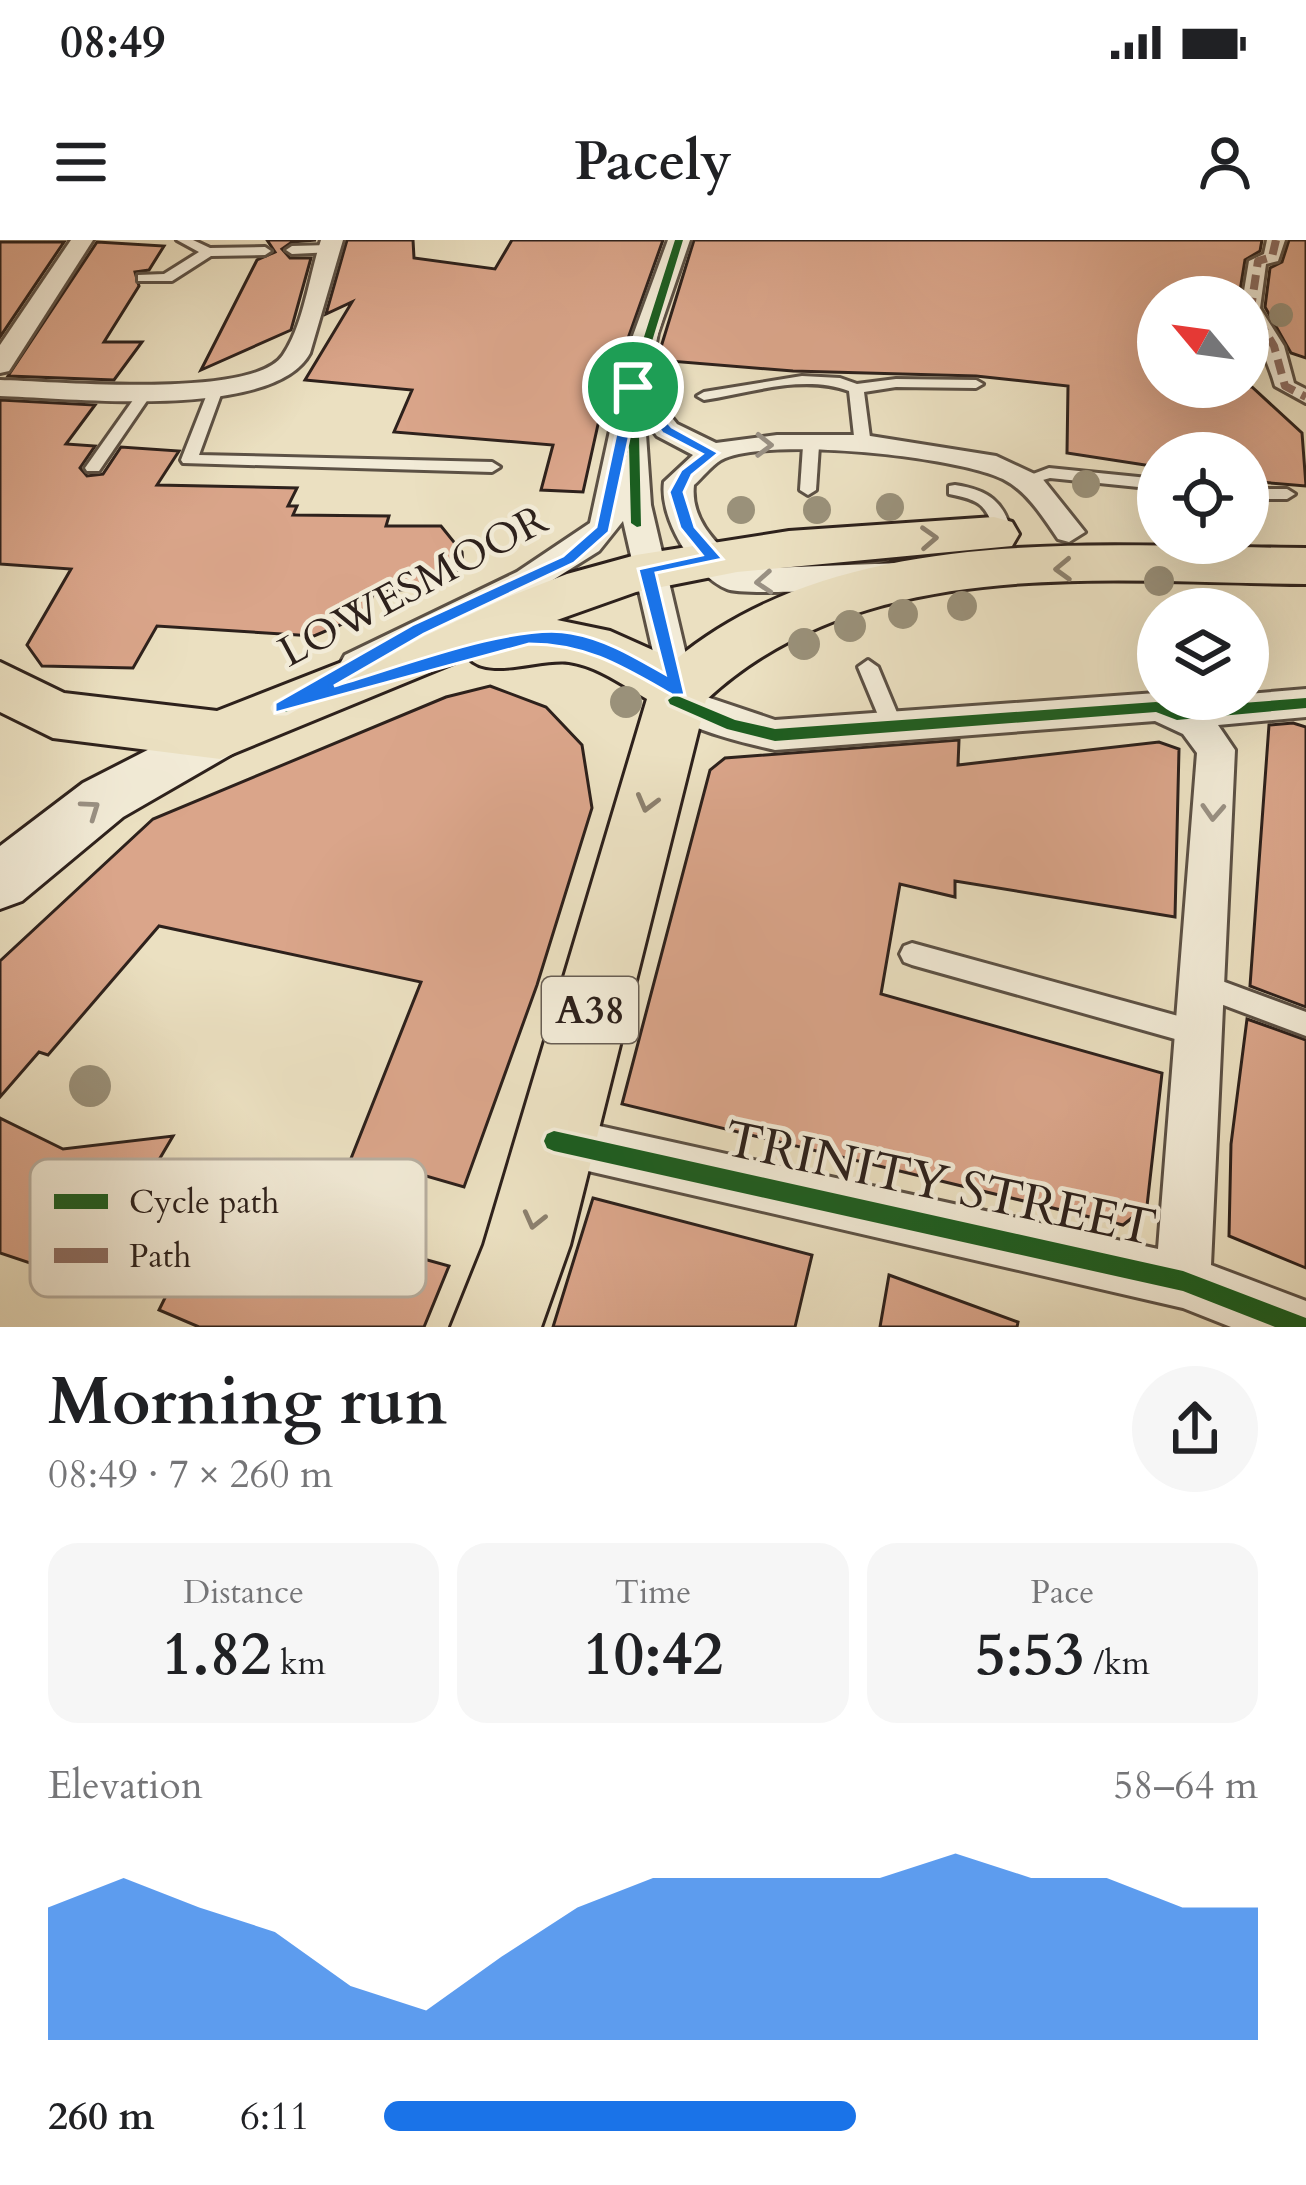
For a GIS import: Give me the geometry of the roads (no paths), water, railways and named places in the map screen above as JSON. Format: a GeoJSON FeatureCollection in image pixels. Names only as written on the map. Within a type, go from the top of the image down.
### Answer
{"type":"FeatureCollection","features":[{"type":"Feature","properties":{"kind":"main road"},"geometry":{"type":"LineString","coordinates":[[0,882],[104,800],[220,735],[586,586],[646,569],[796,546],[1137,532]]}},
{"type":"Feature","properties":{"kind":"main road"},"geometry":{"type":"LineString","coordinates":[[281,708],[529,638],[568,638],[605,648],[677,695],[716,656],[770,622],[815,604],[964,573],[1306,566]]}},
{"type":"Feature","properties":{"kind":"main road"},"geometry":{"type":"LineString","coordinates":[[0,684],[53,715],[220,735]]}},
{"type":"Feature","properties":{"kind":"main road","name":"A38"},"geometry":{"type":"LineString","coordinates":[[496,1327],[527,1245],[677,695]]}},
{"type":"Feature","properties":{"kind":"street"},"geometry":{"type":"LineString","coordinates":[[0,365],[82,240]]}},
{"type":"Feature","properties":{"kind":"street","name":"LOWESMOOR"},"geometry":{"type":"LineString","coordinates":[[281,708],[418,630],[568,560],[603,529],[632,399],[679,240]]}},
{"type":"Feature","properties":{"kind":"street"},"geometry":{"type":"LineString","coordinates":[[1276,240],[1271,257],[1258,261],[1251,308],[1274,346],[1285,386],[1306,397]]}},
{"type":"Feature","properties":{"kind":"street"},"geometry":{"type":"LineString","coordinates":[[0,388],[216,389],[269,379],[290,365],[330,244]]}},
{"type":"Feature","properties":{"kind":"street"},"geometry":{"type":"LineString","coordinates":[[632,399],[667,430],[712,453]]}},
{"type":"Feature","properties":{"kind":"street","name":"LOWESMOOR"},"geometry":{"type":"LineString","coordinates":[[632,399],[637,529],[677,695]]}},
{"type":"Feature","properties":{"kind":"street"},"geometry":{"type":"LineString","coordinates":[[964,573],[810,576],[742,583],[688,528],[676,492],[686,473],[712,453],[744,444],[863,445],[982,459],[1025,480],[1046,498],[1069,532]]}},
{"type":"Feature","properties":{"kind":"street"},"geometry":{"type":"LineString","coordinates":[[677,695],[733,725],[775,735],[1137,708]]}},
{"type":"Feature","properties":{"kind":"street"},"geometry":{"type":"LineString","coordinates":[[1269,706],[1306,703]]}},
{"type":"Feature","properties":{"kind":"street"},"geometry":{"type":"LineString","coordinates":[[1183,1281],[1216,750],[1188,720]]}},
{"type":"Feature","properties":{"kind":"street","name":"TRINITY STREET"},"geometry":{"type":"LineString","coordinates":[[554,1142],[1183,1281],[1302,1327]]}},
{"type":"Feature","properties":{"kind":"lane"},"geometry":{"type":"LineString","coordinates":[[183,240],[208,253]]}},
{"type":"Feature","properties":{"kind":"lane"},"geometry":{"type":"LineString","coordinates":[[292,250],[330,244]]}},
{"type":"Feature","properties":{"kind":"lane"},"geometry":{"type":"LineString","coordinates":[[143,278],[167,278],[208,253],[265,251]]}},
{"type":"Feature","properties":{"kind":"lane"},"geometry":{"type":"LineString","coordinates":[[704,396],[825,378],[856,389],[896,383],[976,385]]}},
{"type":"Feature","properties":{"kind":"lane"},"geometry":{"type":"LineString","coordinates":[[93,468],[148,389]]}},
{"type":"Feature","properties":{"kind":"lane"},"geometry":{"type":"LineString","coordinates":[[216,389],[189,460],[492,467]]}},
{"type":"Feature","properties":{"kind":"lane"},"geometry":{"type":"LineString","coordinates":[[856,389],[863,445]]}},
{"type":"Feature","properties":{"kind":"lane"},"geometry":{"type":"LineString","coordinates":[[808,490],[811,446]]}},
{"type":"Feature","properties":{"kind":"lane"},"geometry":{"type":"LineString","coordinates":[[1025,480],[1049,473],[1137,482]]}},
{"type":"Feature","properties":{"kind":"lane"},"geometry":{"type":"LineString","coordinates":[[955,490],[982,494],[998,508],[1004,534]]}},
{"type":"Feature","properties":{"kind":"lane"},"geometry":{"type":"LineString","coordinates":[[868,667],[893,727]]}},
{"type":"Feature","properties":{"kind":"lane"},"geometry":{"type":"LineString","coordinates":[[912,954],[1199,1034]]}},
{"type":"Feature","properties":{"kind":"lane"},"geometry":{"type":"LineString","coordinates":[[1203,986],[1306,1024]]}}]}
